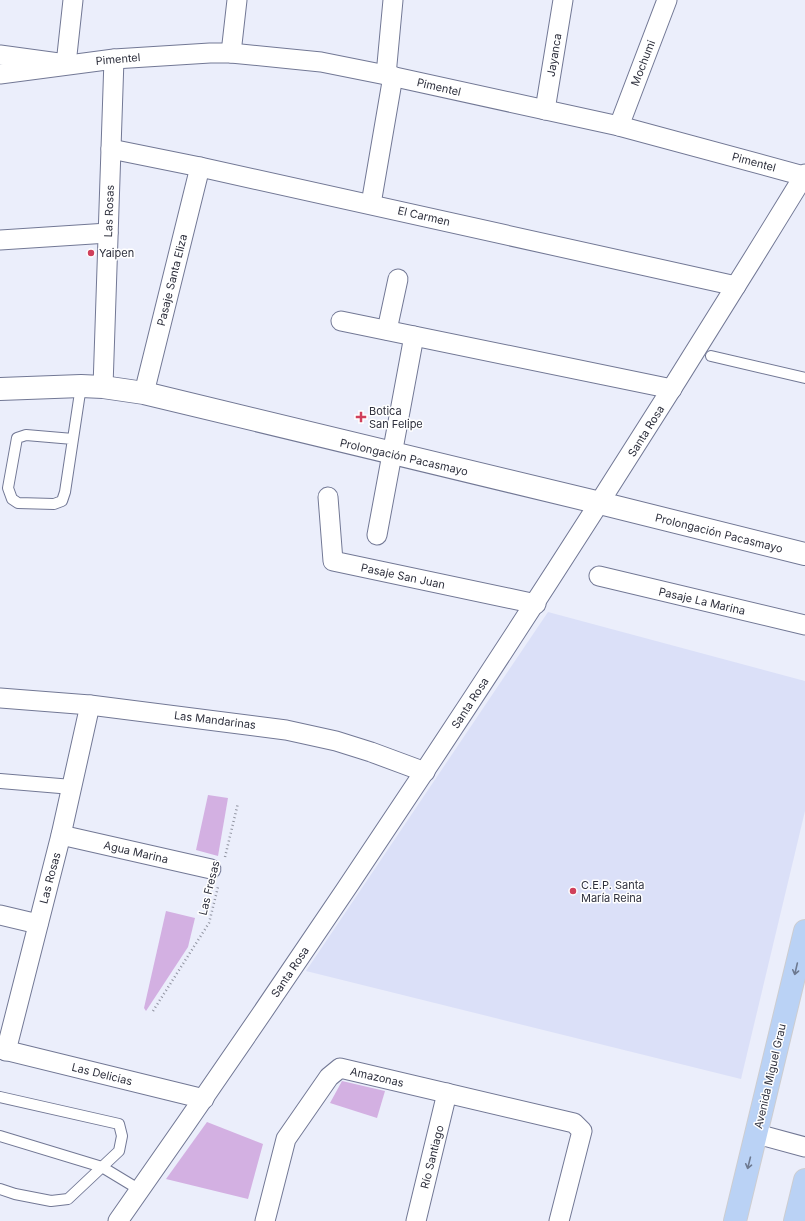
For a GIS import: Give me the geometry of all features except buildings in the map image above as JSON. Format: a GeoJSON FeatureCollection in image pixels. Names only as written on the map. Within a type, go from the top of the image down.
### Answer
{"type":"FeatureCollection","features":[{"type":"Feature","properties":{"kind":"main road","name":"Avenida Miguel Grau"},"geometry":{"type":"LineString","coordinates":[[735,1221],[805,931]]}},
{"type":"Feature","properties":{"kind":"main road"},"geometry":{"type":"LineString","coordinates":[[795,1221],[805,1180]]}},
{"type":"Feature","properties":{"kind":"street"},"geometry":{"type":"LineString","coordinates":[[66,64],[73,0]]}},
{"type":"Feature","properties":{"kind":"street"},"geometry":{"type":"LineString","coordinates":[[230,53],[237,0]]}},
{"type":"Feature","properties":{"kind":"street"},"geometry":{"type":"LineString","coordinates":[[370,204],[389,75],[393,0]]}},
{"type":"Feature","properties":{"kind":"street","name":"Jayanca"},"geometry":{"type":"LineString","coordinates":[[545,110],[563,0]]}},
{"type":"Feature","properties":{"kind":"street","name":"Mochumi"},"geometry":{"type":"LineString","coordinates":[[619,126],[667,0]]}},
{"type":"Feature","properties":{"kind":"street","name":"Pimentel"},"geometry":{"type":"LineString","coordinates":[[0,74],[114,58],[230,53],[321,62],[389,75],[619,126],[804,175]]}},
{"type":"Feature","properties":{"kind":"street","name":"Pimentel"},"geometry":{"type":"LineString","coordinates":[[0,55],[66,64]]}},
{"type":"Feature","properties":{"kind":"street","name":"Las Rosas"},"geometry":{"type":"LineString","coordinates":[[104,387],[114,58]]}},
{"type":"Feature","properties":{"kind":"street","name":"El Carmen"},"geometry":{"type":"LineString","coordinates":[[111,149],[370,204],[736,286]]}},
{"type":"Feature","properties":{"kind":"street","name":"Pasaje Santa Eliza"},"geometry":{"type":"LineString","coordinates":[[144,393],[200,167]]}},
{"type":"Feature","properties":{"kind":"street","name":"Santa Rosa"},"geometry":{"type":"LineString","coordinates":[[118,1221],[204,1099],[425,772],[536,604],[672,389],[804,175]]}},
{"type":"Feature","properties":{"kind":"street"},"geometry":{"type":"LineString","coordinates":[[0,240],[108,233]]}},
{"type":"Feature","properties":{"kind":"street"},"geometry":{"type":"LineString","coordinates":[[386,330],[398,279]]}},
{"type":"Feature","properties":{"kind":"street"},"geometry":{"type":"LineString","coordinates":[[341,321],[672,389]]}},
{"type":"Feature","properties":{"kind":"street"},"geometry":{"type":"LineString","coordinates":[[377,534],[414,336]]}},
{"type":"Feature","properties":{"kind":"street","name":"Prolongación Pacasmayo"},"geometry":{"type":"LineString","coordinates":[[0,389],[82,386],[104,387],[144,393],[805,554]]}},
{"type":"Feature","properties":{"kind":"street","name":"Pasaje San Juan"},"geometry":{"type":"LineString","coordinates":[[328,498],[333,560],[536,604]]}},
{"type":"Feature","properties":{"kind":"street","name":"Pasaje La Marina"},"geometry":{"type":"LineString","coordinates":[[599,576],[805,625]]}},
{"type":"Feature","properties":{"kind":"street","name":"Las Mandarinas"},"geometry":{"type":"LineString","coordinates":[[0,698],[90,705],[286,730],[336,741],[425,772]]}},
{"type":"Feature","properties":{"kind":"street","name":"Las Rosas"},"geometry":{"type":"LineString","coordinates":[[3,1050],[61,835],[90,705]]}},
{"type":"Feature","properties":{"kind":"street"},"geometry":{"type":"LineString","coordinates":[[0,781],[72,787]]}},
{"type":"Feature","properties":{"kind":"street","name":"Agua Marina"},"geometry":{"type":"LineString","coordinates":[[61,835],[218,871]]}},
{"type":"Feature","properties":{"kind":"street"},"geometry":{"type":"LineString","coordinates":[[0,915],[38,924]]}},
{"type":"Feature","properties":{"kind":"street","name":"Las Delicias"},"geometry":{"type":"LineString","coordinates":[[3,1050],[204,1099]]}},
{"type":"Feature","properties":{"kind":"street","name":"Amazonas"},"geometry":{"type":"LineString","coordinates":[[265,1221],[286,1139],[329,1077],[340,1068],[574,1123],[582,1131],[559,1221]]}},
{"type":"Feature","properties":{"kind":"street","name":"Río Santiago"},"geometry":{"type":"LineString","coordinates":[[416,1221],[447,1093]]}},
{"type":"Feature","properties":{"kind":"street"},"geometry":{"type":"LineString","coordinates":[[757,1134],[805,1147]]}},
{"type":"Feature","properties":{"kind":"lane"},"geometry":{"type":"LineString","coordinates":[[711,356],[805,378]]}},
{"type":"Feature","properties":{"kind":"lane"},"geometry":{"type":"LineString","coordinates":[[73,439],[26,435],[17,438],[8,488],[12,499],[18,503],[54,504],[62,501],[73,439],[82,386]]}},
{"type":"Feature","properties":{"kind":"lane"},"geometry":{"type":"LineString","coordinates":[[0,1097],[119,1124],[122,1136],[120,1151],[68,1199],[51,1201],[15,1194],[0,1189]]}},
{"type":"Feature","properties":{"kind":"lane"},"geometry":{"type":"LineString","coordinates":[[0,1136],[102,1167],[140,1190]]}},
{"type":"Feature","properties":{"kind":"path","name":"Las Fresas"},"geometry":{"type":"LineString","coordinates":[[154,1011],[209,923],[218,871],[238,803]]}},
{"type":"Feature","properties":{"kind":"shaded area","name":"C.E.P. Santa María Reina"},"geometry":{"type":"Polygon","coordinates":[[[548,612],[805,681],[805,811],[741,1079],[306,971],[548,612]]]}},
{"type":"Feature","properties":{"kind":"shaded area"},"geometry":{"type":"Polygon","coordinates":[[[208,795],[228,798],[218,856],[196,850],[208,795]]]}},
{"type":"Feature","properties":{"kind":"shaded area"},"geometry":{"type":"Polygon","coordinates":[[[166,911],[195,918],[188,947],[146,1011],[144,1008],[166,911]]]}},
{"type":"Feature","properties":{"kind":"shaded area"},"geometry":{"type":"Polygon","coordinates":[[[342,1081],[385,1091],[377,1118],[330,1103],[342,1081]]]}},
{"type":"Feature","properties":{"kind":"shaded area"},"geometry":{"type":"Polygon","coordinates":[[[207,1122],[263,1144],[248,1199],[166,1179],[207,1122]]]}},
{"type":"Feature","properties":{"kind":"place","name":"Yaipen"},"geometry":{"type":"Point","coordinates":[91,253]}},
{"type":"Feature","properties":{"kind":"place","name":"Botica San Felipe"},"geometry":{"type":"Point","coordinates":[361,417]}},
{"type":"Feature","properties":{"kind":"place","name":"C.E.P. Santa María Reina"},"geometry":{"type":"Point","coordinates":[573,891]}}]}
